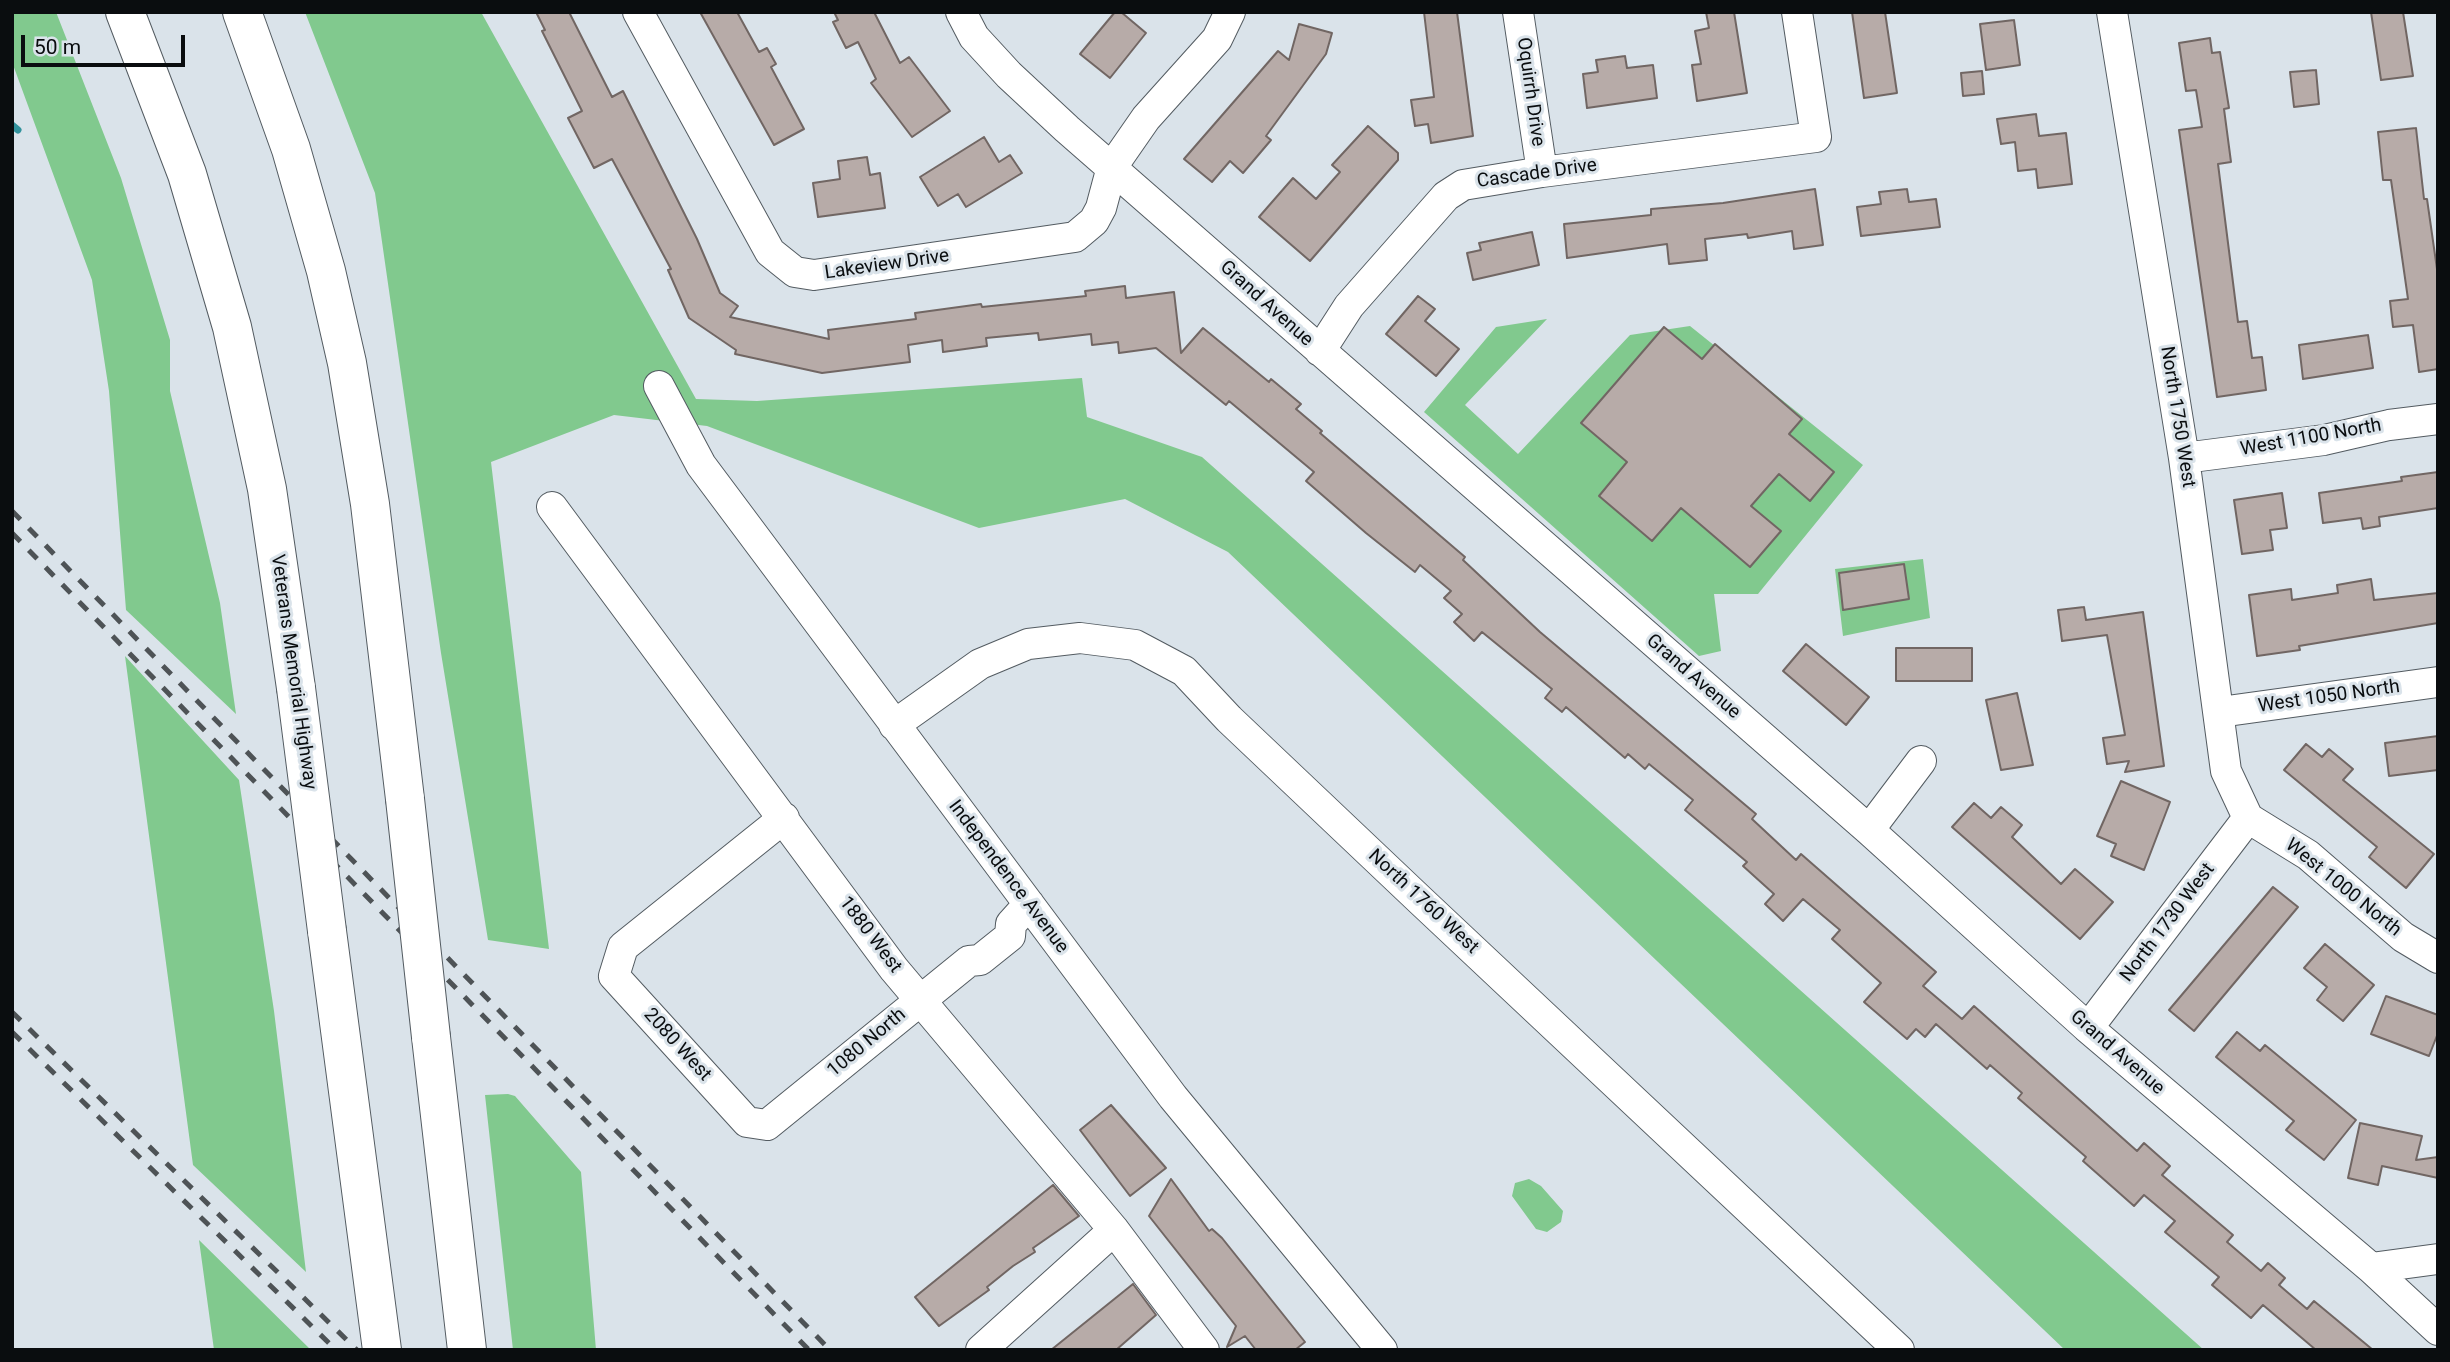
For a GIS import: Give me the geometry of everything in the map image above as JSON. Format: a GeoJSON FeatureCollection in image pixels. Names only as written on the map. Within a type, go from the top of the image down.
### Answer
{"type":"FeatureCollection","features":[{"type":"Feature","properties":{"kind":"highway","name":"Veterans Memorial Highway"},"geometry":{"type":"LineString","coordinates":[[125,12],[187,174],[232,327],[267,489],[296,688],[382,1350]]}},
{"type":"Feature","properties":{"kind":"highway"},"geometry":{"type":"LineString","coordinates":[[242,12],[291,149],[326,271],[347,363],[368,491],[467,1350]]}},
{"type":"Feature","properties":{"kind":"street","name":"Lakeview Drive"},"geometry":{"type":"LineString","coordinates":[[638,12],[770,252],[795,272],[814,275],[1066,241],[1084,232],[1094,222],[1101,208],[1112,167],[1146,118],[1217,40],[1230,12]]}},
{"type":"Feature","properties":{"kind":"street","name":"Grand Avenue"},"geometry":{"type":"LineString","coordinates":[[961,12],[974,37],[1009,75],[1112,167],[1869,830],[2088,1028],[2371,1268],[2438,1329]]}},
{"type":"Feature","properties":{"kind":"street","name":"Oquirrh Drive"},"geometry":{"type":"LineString","coordinates":[[1518,12],[1542,172]]}},
{"type":"Feature","properties":{"kind":"street","name":"Cascade Drive"},"geometry":{"type":"LineString","coordinates":[[1320,351],[1349,306],[1454,190],[1472,183],[1542,172],[1816,136],[1797,12]]}},
{"type":"Feature","properties":{"kind":"street","name":"North 1750 West"},"geometry":{"type":"LineString","coordinates":[[2112,12],[2184,458],[2226,771],[2248,818]]}},
{"type":"Feature","properties":{"kind":"street","name":"Independence Avenue"},"geometry":{"type":"LineString","coordinates":[[659,386],[701,465],[894,725],[1020,914],[1382,1350]]}},
{"type":"Feature","properties":{"kind":"street","name":"West 1100 North"},"geometry":{"type":"LineString","coordinates":[[2184,458],[2324,440],[2389,425],[2438,419]]}},
{"type":"Feature","properties":{"kind":"street","name":"1880 West"},"geometry":{"type":"LineString","coordinates":[[552,507],[920,999],[1114,1230],[1204,1350]]}},
{"type":"Feature","properties":{"kind":"street","name":"North 1760 West"},"geometry":{"type":"LineString","coordinates":[[894,725],[981,664],[1028,644],[1080,638],[1135,645],[1184,671],[1229,719],[1899,1350]]}},
{"type":"Feature","properties":{"kind":"street","name":"West 1050 North"},"geometry":{"type":"LineString","coordinates":[[2220,712],[2438,682]]}},
{"type":"Feature","properties":{"kind":"street"},"geometry":{"type":"LineString","coordinates":[[1869,830],[1921,761]]}},
{"type":"Feature","properties":{"kind":"street","name":"2080 West"},"geometry":{"type":"LineString","coordinates":[[767,1125],[747,1122],[614,976],[623,947],[784,818]]}},
{"type":"Feature","properties":{"kind":"street","name":"West 1000 North"},"geometry":{"type":"LineString","coordinates":[[2248,818],[2308,855],[2403,937],[2438,958]]}},
{"type":"Feature","properties":{"kind":"street","name":"North 1730 West"},"geometry":{"type":"LineString","coordinates":[[2088,1028],[2248,818]]}},
{"type":"Feature","properties":{"kind":"street","name":"1080 North"},"geometry":{"type":"LineString","coordinates":[[767,1125],[920,999],[969,961],[980,960],[1010,936],[1020,914]]}},
{"type":"Feature","properties":{"kind":"street"},"geometry":{"type":"LineString","coordinates":[[981,1350],[1114,1230]]}},
{"type":"Feature","properties":{"kind":"street"},"geometry":{"type":"LineString","coordinates":[[2371,1268],[2438,1259]]}},
{"type":"Feature","properties":{"kind":"green space"},"geometry":{"type":"Polygon","coordinates":[[[12,12],[56,12],[121,178],[170,340],[170,391],[220,603],[236,714],[126,610],[109,391],[92,280],[12,62],[12,12]]]}},
{"type":"Feature","properties":{"kind":"green space"},"geometry":{"type":"Polygon","coordinates":[[[305,12],[481,12],[696,399],[757,401],[1082,378],[1087,417],[1202,457],[2204,1350],[2065,1350],[1228,552],[1125,499],[979,528],[707,426],[614,415],[491,462],[549,949],[488,940],[441,653],[375,193],[305,12]]]}},
{"type":"Feature","properties":{"kind":"green space"},"geometry":{"type":"Polygon","coordinates":[[[1547,319],[1465,405],[1518,454],[1630,335],[1690,326],[1863,465],[1758,594],[1714,594],[1721,651],[1699,656],[1424,412],[1496,327],[1547,319]]]}},
{"type":"Feature","properties":{"kind":"green space"},"geometry":{"type":"Polygon","coordinates":[[[1923,559],[1930,618],[1843,636],[1835,569],[1923,559]]]}},
{"type":"Feature","properties":{"kind":"green space"},"geometry":{"type":"Polygon","coordinates":[[[125,656],[239,780],[274,1011],[306,1272],[193,1165],[125,656]]]}},
{"type":"Feature","properties":{"kind":"green space"},"geometry":{"type":"Polygon","coordinates":[[[485,1095],[515,1096],[581,1172],[596,1350],[513,1350],[485,1095]]]}},
{"type":"Feature","properties":{"kind":"green space"},"geometry":{"type":"Polygon","coordinates":[[[1529,1179],[1541,1186],[1563,1211],[1561,1222],[1547,1232],[1536,1229],[1512,1196],[1515,1183],[1529,1179]]]}},
{"type":"Feature","properties":{"kind":"green space"},"geometry":{"type":"Polygon","coordinates":[[[199,1240],[311,1350],[214,1350],[199,1240]]]}},
{"type":"Feature","properties":{"kind":"building"},"geometry":{"type":"Polygon","coordinates":[[[536,12],[569,12],[612,97],[623,91],[697,239],[720,293],[738,306],[730,317],[829,339],[828,330],[916,319],[915,313],[981,304],[982,307],[1086,296],[1085,291],[1125,286],[1126,298],[1174,292],[1181,353],[1203,328],[1269,382],[1271,379],[1301,404],[1296,409],[1322,431],[1320,433],[1465,557],[1463,560],[1540,632],[1756,814],[1752,819],[1796,860],[1801,854],[1936,972],[1923,986],[1962,1019],[1974,1006],[2137,1151],[2144,1143],[2170,1166],[2162,1175],[2233,1235],[2227,1242],[2261,1271],[2268,1263],[2285,1278],[2279,1285],[2307,1309],[2314,1301],[2373,1350],[2316,1350],[2263,1305],[2251,1318],[2212,1285],[2219,1277],[2165,1232],[2175,1221],[2144,1195],[2134,1206],[2083,1161],[2086,1157],[2018,1098],[2022,1093],[1990,1065],[1987,1069],[1936,1024],[1925,1037],[1916,1029],[1907,1039],[1864,1002],[1881,983],[1832,939],[1840,930],[1803,899],[1783,921],[1765,904],[1774,894],[1743,866],[1747,862],[1685,810],[1693,800],[1649,764],[1645,769],[1628,754],[1625,758],[1566,707],[1562,712],[1545,698],[1552,689],[1482,632],[1474,641],[1454,622],[1462,614],[1444,598],[1451,591],[1420,565],[1415,572],[1366,533],[1306,481],[1314,472],[1229,401],[1226,405],[1156,348],[1119,353],[1118,342],[1092,345],[1091,334],[1039,340],[1038,333],[986,338],[987,346],[943,352],[942,340],[908,345],[910,362],[822,373],[735,354],[736,350],[689,318],[668,270],[671,269],[612,159],[594,168],[568,118],[582,111],[542,31],[545,30],[536,12]]]}},
{"type":"Feature","properties":{"kind":"building"},"geometry":{"type":"Polygon","coordinates":[[[700,12],[737,12],[759,52],[767,48],[776,64],[771,67],[804,129],[774,145],[700,12]]]}},
{"type":"Feature","properties":{"kind":"building"},"geometry":{"type":"Polygon","coordinates":[[[834,12],[874,12],[900,63],[909,57],[950,111],[912,137],[871,83],[876,79],[858,42],[846,48],[833,22],[838,20],[834,12]]]}},
{"type":"Feature","properties":{"kind":"building"},"geometry":{"type":"Polygon","coordinates":[[[1115,12],[1121,12],[1146,33],[1110,78],[1080,54],[1115,12]]]}},
{"type":"Feature","properties":{"kind":"building"},"geometry":{"type":"Polygon","coordinates":[[[1424,12],[1457,12],[1473,136],[1431,143],[1428,124],[1415,126],[1411,100],[1434,97],[1424,12]]]}},
{"type":"Feature","properties":{"kind":"building"},"geometry":{"type":"Polygon","coordinates":[[[1706,12],[1734,12],[1747,93],[1697,101],[1692,65],[1701,64],[1695,31],[1709,28],[1706,12]]]}},
{"type":"Feature","properties":{"kind":"building"},"geometry":{"type":"Polygon","coordinates":[[[1852,12],[1885,12],[1897,93],[1864,98],[1852,12]]]}},
{"type":"Feature","properties":{"kind":"building"},"geometry":{"type":"Polygon","coordinates":[[[2371,12],[2403,12],[2413,76],[2381,80],[2371,12]]]}},
{"type":"Feature","properties":{"kind":"building"},"geometry":{"type":"Polygon","coordinates":[[[2014,20],[2020,65],[1986,70],[1980,24],[2014,20]]]}},
{"type":"Feature","properties":{"kind":"building"},"geometry":{"type":"Polygon","coordinates":[[[1299,24],[1332,33],[1326,54],[1266,136],[1271,140],[1243,173],[1230,161],[1212,182],[1184,159],[1278,51],[1289,60],[1299,24]]]}},
{"type":"Feature","properties":{"kind":"building"},"geometry":{"type":"Polygon","coordinates":[[[2210,38],[2212,53],[2220,52],[2229,108],[2224,109],[2231,162],[2218,164],[2238,322],[2247,321],[2252,358],[2262,357],[2266,390],[2217,397],[2179,130],[2202,127],[2196,90],[2186,91],[2179,43],[2210,38]]]}},
{"type":"Feature","properties":{"kind":"building"},"geometry":{"type":"Polygon","coordinates":[[[1625,56],[1627,68],[1653,65],[1657,98],[1587,108],[1583,74],[1598,72],[1596,60],[1625,56]]]}},
{"type":"Feature","properties":{"kind":"building"},"geometry":{"type":"Polygon","coordinates":[[[2316,70],[2319,104],[2294,107],[2290,72],[2316,70]]]}},
{"type":"Feature","properties":{"kind":"building"},"geometry":{"type":"Polygon","coordinates":[[[1982,71],[1984,94],[1963,96],[1961,73],[1982,71]]]}},
{"type":"Feature","properties":{"kind":"building"},"geometry":{"type":"Polygon","coordinates":[[[2036,114],[2039,136],[2066,133],[2072,184],[2038,188],[2036,169],[2018,171],[2015,142],[2001,144],[1997,119],[2036,114]]]}},
{"type":"Feature","properties":{"kind":"building"},"geometry":{"type":"Polygon","coordinates":[[[1368,126],[1398,153],[1398,160],[1310,261],[1259,217],[1293,178],[1316,199],[1340,172],[1332,165],[1368,126]]]}},
{"type":"Feature","properties":{"kind":"building"},"geometry":{"type":"Polygon","coordinates":[[[2416,128],[2424,199],[2427,199],[2438,276],[2438,369],[2419,372],[2413,325],[2393,327],[2390,301],[2408,299],[2391,180],[2383,180],[2378,132],[2416,128]]]}},
{"type":"Feature","properties":{"kind":"building"},"geometry":{"type":"Polygon","coordinates":[[[984,137],[999,162],[1010,155],[1022,173],[966,207],[958,194],[938,206],[920,177],[984,137]]]}},
{"type":"Feature","properties":{"kind":"building"},"geometry":{"type":"Polygon","coordinates":[[[867,157],[870,175],[880,173],[885,208],[818,217],[813,183],[840,179],[838,161],[867,157]]]}},
{"type":"Feature","properties":{"kind":"building"},"geometry":{"type":"Polygon","coordinates":[[[1815,189],[1823,245],[1794,249],[1792,231],[1748,238],[1747,234],[1705,239],[1707,260],[1669,264],[1667,244],[1567,258],[1564,224],[1651,215],[1651,209],[1723,203],[1815,189]]]}},
{"type":"Feature","properties":{"kind":"building"},"geometry":{"type":"Polygon","coordinates":[[[1907,189],[1909,202],[1936,199],[1940,227],[1861,236],[1857,207],[1881,204],[1879,192],[1907,189]]]}},
{"type":"Feature","properties":{"kind":"building"},"geometry":{"type":"Polygon","coordinates":[[[1532,232],[1539,265],[1473,280],[1467,253],[1481,250],[1479,243],[1532,232]]]}},
{"type":"Feature","properties":{"kind":"building"},"geometry":{"type":"Polygon","coordinates":[[[1418,296],[1435,309],[1425,321],[1459,349],[1436,376],[1386,334],[1418,296]]]}},
{"type":"Feature","properties":{"kind":"building"},"geometry":{"type":"Polygon","coordinates":[[[1664,327],[1702,359],[1715,344],[1802,419],[1789,434],[1834,472],[1810,501],[1779,474],[1751,506],[1781,531],[1750,567],[1681,508],[1652,541],[1599,496],[1627,462],[1581,423],[1664,327]]]}},
{"type":"Feature","properties":{"kind":"building"},"geometry":{"type":"Polygon","coordinates":[[[2368,335],[2373,368],[2303,379],[2299,345],[2368,335]]]}},
{"type":"Feature","properties":{"kind":"building"},"geometry":{"type":"Polygon","coordinates":[[[2438,472],[2438,508],[2379,517],[2380,526],[2363,529],[2361,518],[2323,523],[2319,493],[2402,481],[2401,477],[2438,472]]]}},
{"type":"Feature","properties":{"kind":"building"},"geometry":{"type":"Polygon","coordinates":[[[2282,493],[2287,528],[2270,530],[2273,550],[2242,554],[2234,500],[2282,493]]]}},
{"type":"Feature","properties":{"kind":"building"},"geometry":{"type":"Polygon","coordinates":[[[1904,564],[1909,599],[1843,610],[1839,573],[1904,564]]]}},
{"type":"Feature","properties":{"kind":"building"},"geometry":{"type":"Polygon","coordinates":[[[2371,579],[2374,600],[2438,593],[2438,623],[2299,646],[2300,650],[2257,656],[2249,595],[2291,589],[2292,600],[2338,593],[2337,585],[2371,579]]]}},
{"type":"Feature","properties":{"kind":"building"},"geometry":{"type":"Polygon","coordinates":[[[2084,607],[2086,620],[2143,612],[2164,766],[2125,772],[2129,761],[2107,764],[2103,738],[2125,735],[2107,635],[2062,641],[2058,610],[2084,607]]]}},
{"type":"Feature","properties":{"kind":"building"},"geometry":{"type":"Polygon","coordinates":[[[1806,644],[1869,697],[1846,725],[1783,671],[1806,644]]]}},
{"type":"Feature","properties":{"kind":"building"},"geometry":{"type":"Polygon","coordinates":[[[1896,648],[1972,648],[1972,681],[1896,681],[1896,648]]]}},
{"type":"Feature","properties":{"kind":"building"},"geometry":{"type":"Polygon","coordinates":[[[2017,693],[2033,765],[2001,770],[1986,700],[2017,693]]]}},
{"type":"Feature","properties":{"kind":"building"},"geometry":{"type":"Polygon","coordinates":[[[2438,736],[2438,770],[2389,776],[2385,743],[2438,736]]]}},
{"type":"Feature","properties":{"kind":"building"},"geometry":{"type":"Polygon","coordinates":[[[2306,744],[2322,757],[2329,749],[2353,769],[2343,780],[2434,854],[2406,888],[2369,857],[2377,847],[2284,770],[2306,744]]]}},
{"type":"Feature","properties":{"kind":"building"},"geometry":{"type":"Polygon","coordinates":[[[2121,781],[2170,802],[2144,870],[2111,856],[2116,844],[2097,836],[2121,781]]]}},
{"type":"Feature","properties":{"kind":"building"},"geometry":{"type":"Polygon","coordinates":[[[1974,803],[1991,818],[2001,807],[2022,825],[2012,837],[2061,884],[2075,869],[2113,902],[2080,939],[1952,827],[1974,803]]]}},
{"type":"Feature","properties":{"kind":"building"},"geometry":{"type":"Polygon","coordinates":[[[2273,887],[2298,907],[2194,1031],[2169,1010],[2273,887]]]}},
{"type":"Feature","properties":{"kind":"building"},"geometry":{"type":"Polygon","coordinates":[[[2325,944],[2374,985],[2343,1021],[2317,1000],[2327,987],[2304,968],[2325,944]]]}},
{"type":"Feature","properties":{"kind":"building"},"geometry":{"type":"Polygon","coordinates":[[[2386,996],[2438,1015],[2438,1033],[2429,1056],[2371,1034],[2386,996]]]}},
{"type":"Feature","properties":{"kind":"building"},"geometry":{"type":"Polygon","coordinates":[[[2237,1032],[2260,1051],[2265,1045],[2356,1120],[2324,1160],[2286,1130],[2294,1121],[2216,1057],[2237,1032]]]}},
{"type":"Feature","properties":{"kind":"building"},"geometry":{"type":"Polygon","coordinates":[[[1111,1105],[1166,1168],[1130,1196],[1080,1130],[1111,1105]]]}},
{"type":"Feature","properties":{"kind":"building"},"geometry":{"type":"Polygon","coordinates":[[[2360,1123],[2422,1136],[2416,1160],[2438,1157],[2438,1178],[2382,1166],[2378,1185],[2348,1178],[2360,1123]]]}},
{"type":"Feature","properties":{"kind":"building"},"geometry":{"type":"Polygon","coordinates":[[[1171,1179],[1209,1231],[1212,1229],[1222,1238],[1305,1342],[1295,1350],[1256,1350],[1245,1336],[1227,1347],[1236,1326],[1149,1216],[1171,1179]]]}},
{"type":"Feature","properties":{"kind":"building"},"geometry":{"type":"Polygon","coordinates":[[[1053,1185],[1079,1216],[1033,1248],[1035,1252],[1013,1266],[987,1287],[989,1290],[939,1326],[915,1297],[1053,1185]]]}},
{"type":"Feature","properties":{"kind":"building"},"geometry":{"type":"Polygon","coordinates":[[[1133,1284],[1156,1315],[1116,1350],[1051,1350],[1133,1284]]]}},
{"type":"Feature","properties":{"kind":"waterway"},"geometry":{"type":"LineString","coordinates":[[12,125],[18,130]]}},
{"type":"Feature","properties":{"kind":"railway"},"geometry":{"type":"LineString","coordinates":[[12,511],[830,1350]]}},
{"type":"Feature","properties":{"kind":"railway"},"geometry":{"type":"LineString","coordinates":[[12,533],[809,1350]]}},
{"type":"Feature","properties":{"kind":"railway"},"geometry":{"type":"LineString","coordinates":[[12,1012],[357,1350]]}},
{"type":"Feature","properties":{"kind":"railway"},"geometry":{"type":"LineString","coordinates":[[12,1032],[336,1350]]}}]}
